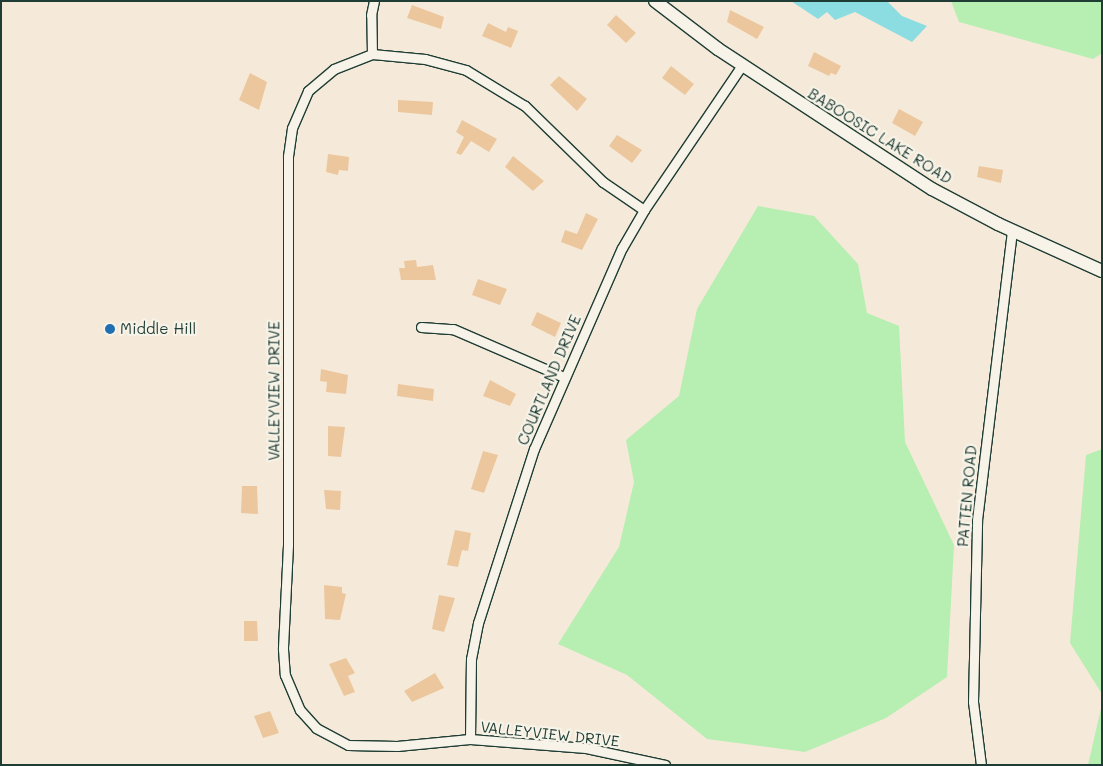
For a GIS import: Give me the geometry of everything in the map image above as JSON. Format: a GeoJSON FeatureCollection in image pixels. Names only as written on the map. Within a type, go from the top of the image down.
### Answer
{"type":"FeatureCollection","features":[{"type":"Feature","properties":{"kind":"street"},"geometry":{"type":"LineString","coordinates":[[372,54],[371,15],[374,1]]}},
{"type":"Feature","properties":{"kind":"street","name":"BABOOSIC LAKE ROAD"},"geometry":{"type":"LineString","coordinates":[[655,1],[742,65],[912,177],[1012,231],[1102,271]]}},
{"type":"Feature","properties":{"kind":"street","name":"VALLEYVIEW DRIVE"},"geometry":{"type":"LineString","coordinates":[[644,210],[615,193],[525,106],[494,84],[453,65],[372,54],[334,69],[308,91],[292,128],[288,156],[288,544],[283,662],[289,688],[300,710],[316,728],[337,741],[360,747],[397,746],[470,739],[586,748],[665,765]]}},
{"type":"Feature","properties":{"kind":"street","name":"COURTLAND DRIVE"},"geometry":{"type":"LineString","coordinates":[[470,739],[471,659],[478,623],[521,482],[564,377],[622,248],[644,210],[742,65]]}},
{"type":"Feature","properties":{"kind":"street","name":"PATTEN ROAD"},"geometry":{"type":"LineString","coordinates":[[981,765],[973,702],[977,520],[1012,231]]}},
{"type":"Feature","properties":{"kind":"street"},"geometry":{"type":"LineString","coordinates":[[421,326],[453,329],[564,377]]}},
{"type":"Feature","properties":{"kind":"green space"},"geometry":{"type":"Polygon","coordinates":[[[951,1],[1102,1],[1102,53],[1093,59],[959,22],[951,1]]]}},
{"type":"Feature","properties":{"kind":"green space"},"geometry":{"type":"Polygon","coordinates":[[[758,206],[814,216],[858,264],[867,313],[899,326],[905,442],[954,545],[947,677],[886,718],[805,752],[707,739],[627,675],[558,644],[619,547],[634,482],[626,440],[679,396],[697,309],[758,206]]]}},
{"type":"Feature","properties":{"kind":"green space"},"geometry":{"type":"Polygon","coordinates":[[[1102,449],[1102,694],[1070,643],[1086,455],[1102,449]]]}},
{"type":"Feature","properties":{"kind":"green space"},"geometry":{"type":"Polygon","coordinates":[[[1102,704],[1102,765],[1088,765],[1102,704]]]}},
{"type":"Feature","properties":{"kind":"water"},"geometry":{"type":"Polygon","coordinates":[[[791,1],[887,1],[902,16],[927,26],[912,42],[855,12],[835,20],[827,12],[818,19],[791,1]]]}},
{"type":"Feature","properties":{"kind":"building"},"geometry":{"type":"Polygon","coordinates":[[[412,5],[444,17],[441,29],[407,18],[412,5]]]}},
{"type":"Feature","properties":{"kind":"building"},"geometry":{"type":"Polygon","coordinates":[[[730,10],[764,27],[757,39],[727,22],[730,10]]]}},
{"type":"Feature","properties":{"kind":"building"},"geometry":{"type":"Polygon","coordinates":[[[616,15],[636,33],[626,43],[607,25],[616,15]]]}},
{"type":"Feature","properties":{"kind":"building"},"geometry":{"type":"Polygon","coordinates":[[[488,23],[506,32],[508,27],[518,31],[511,48],[482,36],[488,23]]]}},
{"type":"Feature","properties":{"kind":"building"},"geometry":{"type":"Polygon","coordinates":[[[814,52],[841,66],[836,75],[831,73],[829,76],[808,66],[814,52]]]}},
{"type":"Feature","properties":{"kind":"building"},"geometry":{"type":"Polygon","coordinates":[[[671,66],[694,84],[685,95],[662,78],[671,66]]]}},
{"type":"Feature","properties":{"kind":"building"},"geometry":{"type":"Polygon","coordinates":[[[250,73],[267,82],[259,110],[239,100],[250,73]]]}},
{"type":"Feature","properties":{"kind":"building"},"geometry":{"type":"Polygon","coordinates":[[[559,76],[587,99],[577,111],[550,85],[559,76]]]}},
{"type":"Feature","properties":{"kind":"building"},"geometry":{"type":"Polygon","coordinates":[[[398,100],[433,102],[432,115],[398,112],[398,100]]]}},
{"type":"Feature","properties":{"kind":"building"},"geometry":{"type":"Polygon","coordinates":[[[899,109],[923,122],[915,136],[892,123],[899,109]]]}},
{"type":"Feature","properties":{"kind":"building"},"geometry":{"type":"Polygon","coordinates":[[[462,120],[497,139],[489,152],[471,141],[461,155],[456,153],[464,137],[456,132],[462,120]]]}},
{"type":"Feature","properties":{"kind":"building"},"geometry":{"type":"Polygon","coordinates":[[[617,135],[642,150],[632,163],[609,146],[617,135]]]}},
{"type":"Feature","properties":{"kind":"building"},"geometry":{"type":"Polygon","coordinates":[[[328,154],[349,157],[348,171],[339,170],[338,175],[326,172],[328,154]]]}},
{"type":"Feature","properties":{"kind":"building"},"geometry":{"type":"Polygon","coordinates":[[[513,156],[544,181],[533,191],[505,167],[513,156]]]}},
{"type":"Feature","properties":{"kind":"building"},"geometry":{"type":"Polygon","coordinates":[[[979,166],[1003,170],[1001,183],[977,177],[979,166]]]}},
{"type":"Feature","properties":{"kind":"building"},"geometry":{"type":"Polygon","coordinates":[[[586,213],[598,219],[582,250],[561,242],[565,230],[577,234],[586,213]]]}},
{"type":"Feature","properties":{"kind":"building"},"geometry":{"type":"Polygon","coordinates":[[[416,260],[417,267],[433,265],[436,280],[401,280],[399,268],[405,268],[404,261],[416,260]]]}},
{"type":"Feature","properties":{"kind":"building"},"geometry":{"type":"Polygon","coordinates":[[[478,279],[507,289],[500,305],[472,295],[478,279]]]}},
{"type":"Feature","properties":{"kind":"building"},"geometry":{"type":"Polygon","coordinates":[[[537,312],[561,323],[555,337],[531,325],[537,312]]]}},
{"type":"Feature","properties":{"kind":"building"},"geometry":{"type":"Polygon","coordinates":[[[321,369],[348,375],[346,394],[326,392],[327,382],[320,381],[321,369]]]}},
{"type":"Feature","properties":{"kind":"building"},"geometry":{"type":"Polygon","coordinates":[[[490,380],[516,394],[510,406],[483,396],[490,380]]]}},
{"type":"Feature","properties":{"kind":"building"},"geometry":{"type":"Polygon","coordinates":[[[398,384],[434,389],[433,401],[397,396],[398,384]]]}},
{"type":"Feature","properties":{"kind":"building"},"geometry":{"type":"Polygon","coordinates":[[[328,426],[345,427],[341,457],[328,456],[328,426]]]}},
{"type":"Feature","properties":{"kind":"building"},"geometry":{"type":"Polygon","coordinates":[[[483,451],[498,455],[484,493],[471,489],[483,451]]]}},
{"type":"Feature","properties":{"kind":"building"},"geometry":{"type":"Polygon","coordinates":[[[242,486],[257,486],[258,514],[241,513],[242,486]]]}},
{"type":"Feature","properties":{"kind":"building"},"geometry":{"type":"Polygon","coordinates":[[[324,490],[341,491],[340,510],[326,509],[324,490]]]}},
{"type":"Feature","properties":{"kind":"building"},"geometry":{"type":"Polygon","coordinates":[[[455,530],[471,533],[468,551],[462,550],[458,567],[447,565],[455,530]]]}},
{"type":"Feature","properties":{"kind":"building"},"geometry":{"type":"Polygon","coordinates":[[[324,585],[342,587],[342,593],[346,594],[340,620],[325,619],[324,585]]]}},
{"type":"Feature","properties":{"kind":"building"},"geometry":{"type":"Polygon","coordinates":[[[439,595],[455,598],[444,632],[432,629],[439,595]]]}},
{"type":"Feature","properties":{"kind":"building"},"geometry":{"type":"Polygon","coordinates":[[[244,621],[257,621],[258,641],[244,641],[244,621]]]}},
{"type":"Feature","properties":{"kind":"building"},"geometry":{"type":"Polygon","coordinates":[[[346,658],[355,673],[348,676],[355,692],[344,696],[329,664],[346,658]]]}},
{"type":"Feature","properties":{"kind":"building"},"geometry":{"type":"Polygon","coordinates":[[[435,673],[444,688],[412,702],[404,691],[435,673]]]}},
{"type":"Feature","properties":{"kind":"building"},"geometry":{"type":"Polygon","coordinates":[[[270,711],[279,733],[263,738],[254,716],[270,711]]]}},
{"type":"Feature","properties":{"kind":"place","name":"Middle Hill"},"geometry":{"type":"Point","coordinates":[110,329]}}]}
